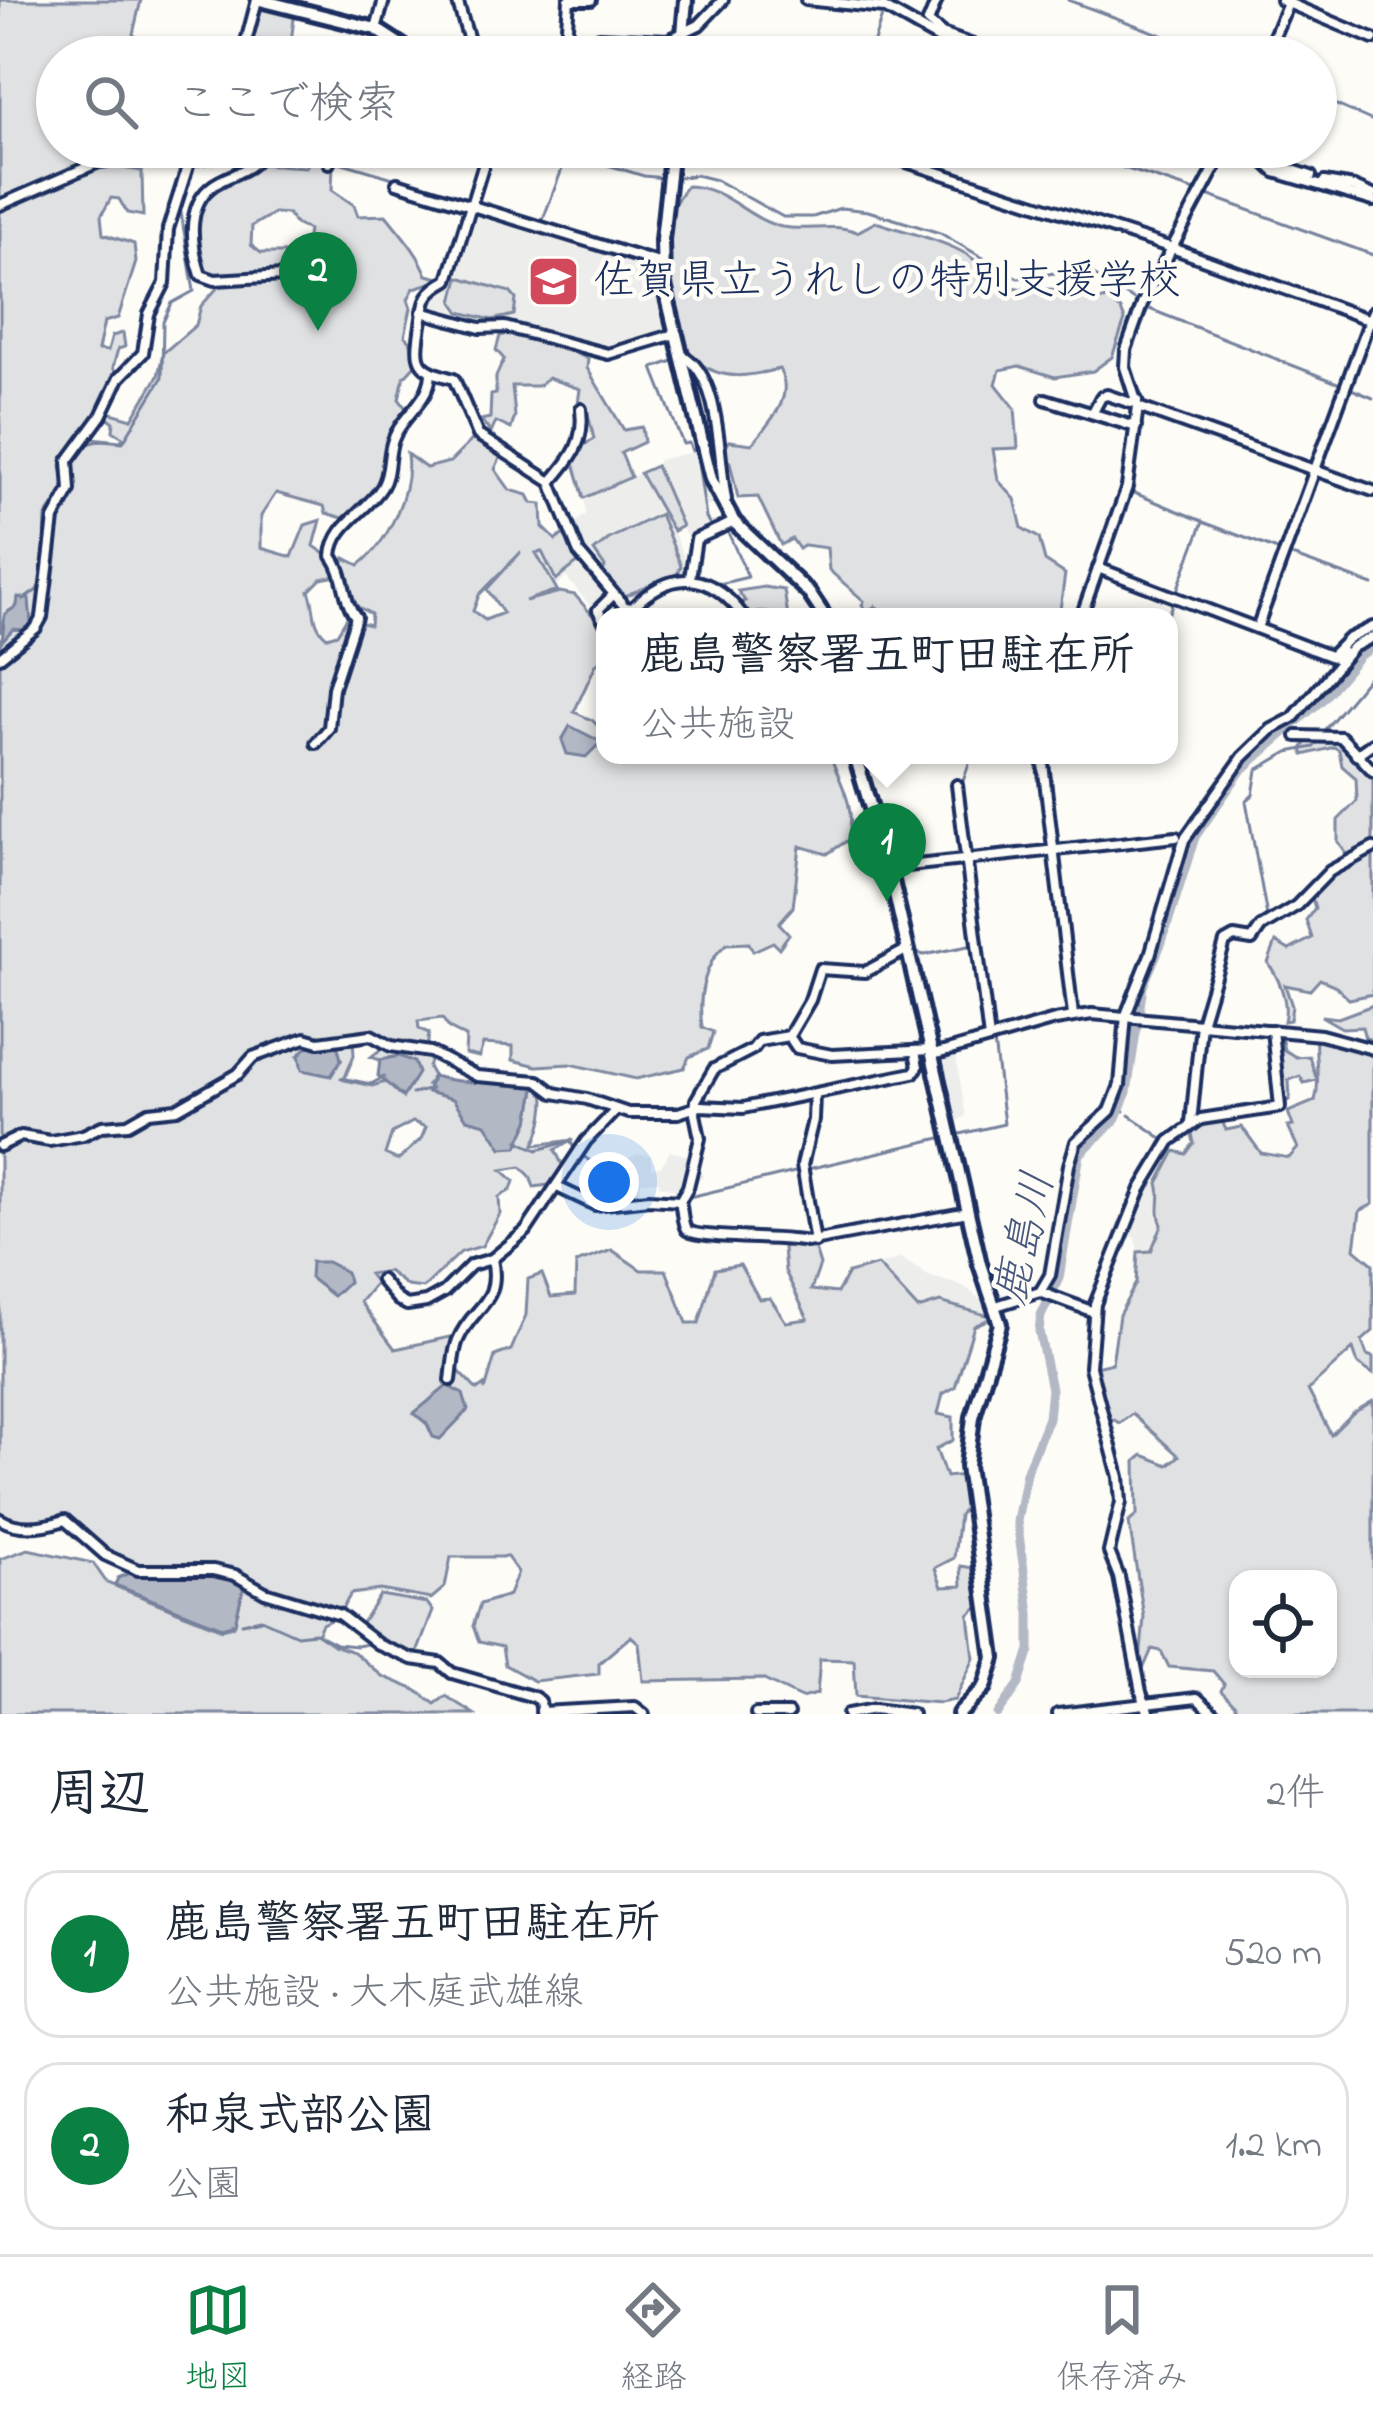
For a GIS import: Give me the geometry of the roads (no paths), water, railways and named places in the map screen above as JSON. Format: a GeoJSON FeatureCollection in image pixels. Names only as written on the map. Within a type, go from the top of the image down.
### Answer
{"type":"FeatureCollection","features":[{"type":"Feature","properties":{"kind":"main road"},"geometry":{"type":"LineString","coordinates":[[258,0],[376,29],[387,36]]}},
{"type":"Feature","properties":{"kind":"main road"},"geometry":{"type":"LineString","coordinates":[[684,36],[686,0]]}},
{"type":"Feature","properties":{"kind":"main road"},"geometry":{"type":"LineString","coordinates":[[670,168],[662,264],[711,479],[730,518],[819,608]]}},
{"type":"Feature","properties":{"kind":"main road"},"geometry":{"type":"LineString","coordinates":[[858,764],[890,868],[980,1264],[996,1306],[998,1340],[973,1417],[968,1466],[994,1658],[986,1687],[963,1713]]}},
{"type":"Feature","properties":{"kind":"street"},"geometry":{"type":"LineString","coordinates":[[248,36],[258,0]]}},
{"type":"Feature","properties":{"kind":"street"},"geometry":{"type":"LineString","coordinates":[[371,0],[383,3],[376,29]]}},
{"type":"Feature","properties":{"kind":"street"},"geometry":{"type":"LineString","coordinates":[[457,0],[468,36]]}},
{"type":"Feature","properties":{"kind":"street"},"geometry":{"type":"LineString","coordinates":[[566,36],[569,0],[591,0]]}},
{"type":"Feature","properties":{"kind":"street"},"geometry":{"type":"LineString","coordinates":[[674,36],[712,15],[723,0]]}},
{"type":"Feature","properties":{"kind":"street"},"geometry":{"type":"LineString","coordinates":[[806,0],[886,8],[948,36]]}},
{"type":"Feature","properties":{"kind":"street"},"geometry":{"type":"LineString","coordinates":[[927,26],[937,0]]}},
{"type":"Feature","properties":{"kind":"street"},"geometry":{"type":"LineString","coordinates":[[1273,36],[1286,1],[1373,39]]}},
{"type":"Feature","properties":{"kind":"street"},"geometry":{"type":"LineString","coordinates":[[927,26],[938,36]]}},
{"type":"Feature","properties":{"kind":"street"},"geometry":{"type":"LineString","coordinates":[[0,205],[84,168]]}},
{"type":"Feature","properties":{"kind":"street"},"geometry":{"type":"LineString","coordinates":[[0,657],[36,628],[42,617],[54,519],[70,490],[72,451],[101,416],[119,378],[143,353],[149,314],[165,283],[168,229],[189,168]]}},
{"type":"Feature","properties":{"kind":"street"},"geometry":{"type":"LineString","coordinates":[[247,168],[210,187],[200,198],[192,231],[201,274],[214,280],[299,275]]}},
{"type":"Feature","properties":{"kind":"street"},"geometry":{"type":"LineString","coordinates":[[316,743],[329,728],[333,688],[356,617],[332,556],[333,544],[381,488],[394,436],[410,410],[426,396],[430,374],[417,353],[422,312],[430,289],[448,280],[483,168]]}},
{"type":"Feature","properties":{"kind":"street"},"geometry":{"type":"LineString","coordinates":[[925,168],[1372,317],[1257,628]]}},
{"type":"Feature","properties":{"kind":"street"},"geometry":{"type":"LineString","coordinates":[[1084,608],[1125,500],[1138,404],[1124,358],[1142,306],[1213,168]]}},
{"type":"Feature","properties":{"kind":"street"},"geometry":{"type":"LineString","coordinates":[[1271,168],[1373,198]]}},
{"type":"Feature","properties":{"kind":"street"},"geometry":{"type":"LineString","coordinates":[[397,183],[472,202],[662,264]]}},
{"type":"Feature","properties":{"kind":"street"},"geometry":{"type":"LineString","coordinates":[[422,312],[480,328],[505,327],[608,354],[676,333]]}},
{"type":"Feature","properties":{"kind":"street"},"geometry":{"type":"LineString","coordinates":[[682,355],[696,366],[716,413],[730,518],[696,539],[690,578]]}},
{"type":"Feature","properties":{"kind":"street"},"geometry":{"type":"LineString","coordinates":[[430,374],[454,379],[484,440],[551,482],[571,526],[570,537],[587,566],[627,608]]}},
{"type":"Feature","properties":{"kind":"street"},"geometry":{"type":"LineString","coordinates":[[1093,412],[1100,397],[1107,394],[1373,491]]}},
{"type":"Feature","properties":{"kind":"street"},"geometry":{"type":"LineString","coordinates":[[1045,398],[1136,427]]}},
{"type":"Feature","properties":{"kind":"street"},"geometry":{"type":"LineString","coordinates":[[551,482],[579,445],[584,431],[580,410]]}},
{"type":"Feature","properties":{"kind":"street"},"geometry":{"type":"LineString","coordinates":[[1098,568],[1335,658],[1373,637]]}},
{"type":"Feature","properties":{"kind":"street"},"geometry":{"type":"LineString","coordinates":[[629,608],[647,592],[690,578],[715,584],[736,608]]}},
{"type":"Feature","properties":{"kind":"street"},"geometry":{"type":"LineString","coordinates":[[600,608],[613,596]]}},
{"type":"Feature","properties":{"kind":"street"},"geometry":{"type":"LineString","coordinates":[[1330,656],[1348,639],[1373,627]]}},
{"type":"Feature","properties":{"kind":"street"},"geometry":{"type":"LineString","coordinates":[[1041,1293],[1050,1275],[1076,1142],[1110,1111],[1120,1085],[1126,1015],[1150,956],[1184,840],[1244,758],[1271,730],[1293,718],[1353,647]]}},
{"type":"Feature","properties":{"kind":"street"},"geometry":{"type":"LineString","coordinates":[[1298,736],[1341,737],[1373,771]]}},
{"type":"Feature","properties":{"kind":"street"},"geometry":{"type":"LineString","coordinates":[[1356,754],[1373,743]]}},
{"type":"Feature","properties":{"kind":"street"},"geometry":{"type":"LineString","coordinates":[[1043,764],[1073,1015]]}},
{"type":"Feature","properties":{"kind":"street"},"geometry":{"type":"LineString","coordinates":[[957,785],[989,1039]]}},
{"type":"Feature","properties":{"kind":"street"},"geometry":{"type":"LineString","coordinates":[[890,868],[1176,837]]}},
{"type":"Feature","properties":{"kind":"street"},"geometry":{"type":"LineString","coordinates":[[1191,1123],[1202,1023],[1229,938],[1252,940],[1261,927],[1296,905],[1330,871],[1373,848]]}},
{"type":"Feature","properties":{"kind":"street"},"geometry":{"type":"LineString","coordinates":[[789,1036],[810,1000],[820,969],[866,972],[908,950]]}},
{"type":"Feature","properties":{"kind":"street"},"geometry":{"type":"LineString","coordinates":[[789,1036],[797,1048],[832,1055],[933,1052],[1073,1015],[1126,1015],[1347,1040],[1373,1049]]}},
{"type":"Feature","properties":{"kind":"street"},"geometry":{"type":"LineString","coordinates":[[1150,1714],[1119,1577],[1108,1552],[1120,1517],[1120,1477],[1090,1367],[1094,1312],[1141,1189],[1160,1153],[1191,1123],[1280,1107],[1272,1030]]}},
{"type":"Feature","properties":{"kind":"street"},"geometry":{"type":"LineString","coordinates":[[0,1146],[21,1136],[39,1142],[83,1136],[102,1126],[128,1124],[149,1112],[177,1109],[238,1074],[253,1057],[305,1037],[319,1042],[371,1035],[391,1046],[430,1052],[477,1076],[538,1081],[554,1093],[615,1111],[678,1113],[694,1107],[743,1108],[913,1073],[918,1067],[916,1052]]}},
{"type":"Feature","properties":{"kind":"street"},"geometry":{"type":"LineString","coordinates":[[789,1036],[764,1038],[714,1069],[694,1107],[700,1138],[680,1201],[686,1229],[693,1234],[815,1242],[837,1234],[968,1212]]}},
{"type":"Feature","properties":{"kind":"street"},"geometry":{"type":"LineString","coordinates":[[814,1094],[802,1170],[815,1242]]}},
{"type":"Feature","properties":{"kind":"street"},"geometry":{"type":"LineString","coordinates":[[381,1280],[398,1300],[420,1304],[444,1292],[471,1265],[492,1259],[526,1231],[586,1141],[615,1111]]}},
{"type":"Feature","properties":{"kind":"street"},"geometry":{"type":"LineString","coordinates":[[557,1187],[595,1205],[680,1201]]}},
{"type":"Feature","properties":{"kind":"street"},"geometry":{"type":"LineString","coordinates":[[451,1380],[461,1333],[495,1286],[492,1259]]}},
{"type":"Feature","properties":{"kind":"street"},"geometry":{"type":"LineString","coordinates":[[996,1306],[1041,1293],[1094,1312]]}},
{"type":"Feature","properties":{"kind":"street"},"geometry":{"type":"LineString","coordinates":[[0,1520],[15,1526],[47,1526],[64,1520],[105,1555],[138,1570],[213,1570],[235,1575],[266,1592],[340,1615],[379,1645],[534,1697],[541,1713],[635,1708],[644,1714]]}},
{"type":"Feature","properties":{"kind":"street"},"geometry":{"type":"LineString","coordinates":[[1058,1714],[1197,1698],[1214,1714]]}},
{"type":"Feature","properties":{"kind":"street"},"geometry":{"type":"LineString","coordinates":[[848,1714],[874,1709],[912,1714]]}},
{"type":"Feature","properties":{"kind":"street"},"geometry":{"type":"LineString","coordinates":[[757,1714],[788,1714]]}},
{"type":"Feature","properties":{"kind":"waterway"},"geometry":{"type":"LineString","coordinates":[[704,24],[727,0]]}},
{"type":"Feature","properties":{"kind":"waterway"},"geometry":{"type":"LineString","coordinates":[[875,0],[879,2]]}},
{"type":"Feature","properties":{"kind":"waterway"},"geometry":{"type":"LineString","coordinates":[[1068,0],[1165,36]]}},
{"type":"Feature","properties":{"kind":"waterway"},"geometry":{"type":"LineString","coordinates":[[242,36],[251,2]]}},
{"type":"Feature","properties":{"kind":"waterway"},"geometry":{"type":"LineString","coordinates":[[816,5],[888,13]]}},
{"type":"Feature","properties":{"kind":"waterway"},"geometry":{"type":"LineString","coordinates":[[876,36],[882,16]]}},
{"type":"Feature","properties":{"kind":"waterway"},"geometry":{"type":"LineString","coordinates":[[1337,105],[1373,121]]}},
{"type":"Feature","properties":{"kind":"waterway"},"geometry":{"type":"LineString","coordinates":[[360,168],[400,180]]}},
{"type":"Feature","properties":{"kind":"waterway"},"geometry":{"type":"LineString","coordinates":[[421,186],[542,222],[562,168]]}},
{"type":"Feature","properties":{"kind":"waterway"},"geometry":{"type":"LineString","coordinates":[[618,168],[665,178]]}},
{"type":"Feature","properties":{"kind":"waterway"},"geometry":{"type":"LineString","coordinates":[[1124,168],[1195,191]]}},
{"type":"Feature","properties":{"kind":"waterway"},"geometry":{"type":"LineString","coordinates":[[85,445],[101,440],[123,442],[162,378],[163,322],[172,303],[194,291],[180,207],[191,169]]}},
{"type":"Feature","properties":{"kind":"waterway"},"geometry":{"type":"LineString","coordinates":[[674,178],[696,175],[716,180],[783,217],[813,217],[841,208],[868,211],[940,233],[1018,278],[1084,269],[1147,308],[1340,384]]}},
{"type":"Feature","properties":{"kind":"waterway"},"geometry":{"type":"LineString","coordinates":[[1173,236],[1196,191],[1373,255]]}},
{"type":"Feature","properties":{"kind":"waterway"},"geometry":{"type":"LineString","coordinates":[[656,258],[661,200]]}},
{"type":"Feature","properties":{"kind":"waterway"},"geometry":{"type":"LineString","coordinates":[[1137,301],[1164,253]]}},
{"type":"Feature","properties":{"kind":"waterway"},"geometry":{"type":"LineString","coordinates":[[657,270],[669,331]]}},
{"type":"Feature","properties":{"kind":"waterway"},"geometry":{"type":"LineString","coordinates":[[671,340],[676,360],[653,368],[683,444],[695,450]]}},
{"type":"Feature","properties":{"kind":"waterway"},"geometry":{"type":"LineString","coordinates":[[1281,550],[1341,385]]}},
{"type":"Feature","properties":{"kind":"waterway"},"geometry":{"type":"LineString","coordinates":[[1349,388],[1373,398]]}},
{"type":"Feature","properties":{"kind":"waterway"},"geometry":{"type":"LineString","coordinates":[[44,568],[46,516],[65,489],[61,465],[71,451]]}},
{"type":"Feature","properties":{"kind":"waterway"},"geometry":{"type":"LineString","coordinates":[[697,455],[706,518],[712,528]]}},
{"type":"Feature","properties":{"kind":"waterway"},"geometry":{"type":"LineString","coordinates":[[1132,492],[1202,521]]}},
{"type":"Feature","properties":{"kind":"waterway"},"geometry":{"type":"LineString","coordinates":[[1176,593],[1203,522],[1280,551]]}},
{"type":"Feature","properties":{"kind":"waterway"},"geometry":{"type":"LineString","coordinates":[[717,534],[727,530],[748,577],[719,584]]}},
{"type":"Feature","properties":{"kind":"waterway"},"geometry":{"type":"LineString","coordinates":[[1289,555],[1373,585]]}},
{"type":"Feature","properties":{"kind":"waterway"},"geometry":{"type":"LineString","coordinates":[[23,600],[37,590],[43,578]]}},
{"type":"Feature","properties":{"kind":"waterway"},"geometry":{"type":"LineString","coordinates":[[1171,608],[1173,602]]}},
{"type":"Feature","properties":{"kind":"waterway","name":"鹿島川"},"geometry":{"type":"LineString","coordinates":[[998,1714],[1019,1684],[1030,1650],[1030,1613],[1017,1521],[1026,1473],[1048,1418],[1051,1389],[1039,1331],[1059,1278],[1080,1154],[1115,1120],[1127,1092],[1143,986],[1195,837],[1241,771],[1323,699],[1360,655],[1373,648]]}},
{"type":"Feature","properties":{"kind":"waterway"},"geometry":{"type":"LineString","coordinates":[[1322,733],[1373,672]]}},
{"type":"Feature","properties":{"kind":"waterway"},"geometry":{"type":"LineString","coordinates":[[1267,916],[1246,801],[1253,795],[1257,770],[1288,752],[1314,747],[1317,740]]}},
{"type":"Feature","properties":{"kind":"waterway"},"geometry":{"type":"LineString","coordinates":[[963,805],[961,787],[969,764]]}},
{"type":"Feature","properties":{"kind":"waterway"},"geometry":{"type":"LineString","coordinates":[[914,952],[924,955],[973,945]]}},
{"type":"Feature","properties":{"kind":"waterway"},"geometry":{"type":"LineString","coordinates":[[986,987],[992,1031]]}},
{"type":"Feature","properties":{"kind":"waterway"},"geometry":{"type":"LineString","coordinates":[[956,1135],[1004,1124],[994,1042]]}},
{"type":"Feature","properties":{"kind":"waterway"},"geometry":{"type":"LineString","coordinates":[[341,1078],[371,1084],[384,1077]]}},
{"type":"Feature","properties":{"kind":"waterway"},"geometry":{"type":"LineString","coordinates":[[412,1094],[431,1089]]}},
{"type":"Feature","properties":{"kind":"waterway","name":"鹿島川"},"geometry":{"type":"LineString","coordinates":[[1121,1108],[1124,1111]]}},
{"type":"Feature","properties":{"kind":"waterway"},"geometry":{"type":"LineString","coordinates":[[1129,1115],[1163,1139],[1140,1182]]}},
{"type":"Feature","properties":{"kind":"waterway"},"geometry":{"type":"LineString","coordinates":[[808,1169],[945,1137]]}},
{"type":"Feature","properties":{"kind":"waterway"},"geometry":{"type":"LineString","coordinates":[[518,1141],[537,1150],[570,1141],[623,1200]]}},
{"type":"Feature","properties":{"kind":"waterway"},"geometry":{"type":"LineString","coordinates":[[685,1198],[799,1171]]}},
{"type":"Feature","properties":{"kind":"waterway"},"geometry":{"type":"LineString","coordinates":[[1125,1215],[1137,1189]]}},
{"type":"Feature","properties":{"kind":"waterway"},"geometry":{"type":"LineString","coordinates":[[1107,1262],[1122,1222]]}},
{"type":"Feature","properties":{"kind":"waterway"},"geometry":{"type":"LineString","coordinates":[[1091,1304],[1104,1269]]}},
{"type":"Feature","properties":{"kind":"waterway"},"geometry":{"type":"LineString","coordinates":[[242,1623],[261,1619],[297,1635],[315,1633],[336,1644],[372,1643],[384,1651]]}},
{"type":"Feature","properties":{"kind":"waterway"},"geometry":{"type":"LineString","coordinates":[[521,1689],[537,1693],[545,1705]]}},
{"type":"Feature","properties":{"kind":"place","name":"佐賀県立うれしの特別支援学校"},"geometry":{"type":"Point","coordinates":[554,282]}},
{"type":"Feature","properties":{"kind":"place","name":"和泉式部公園"},"geometry":{"type":"Point","coordinates":[318,331]}},
{"type":"Feature","properties":{"kind":"place","name":"鹿島警察署五町田駐在所"},"geometry":{"type":"Point","coordinates":[887,902]}}]}
